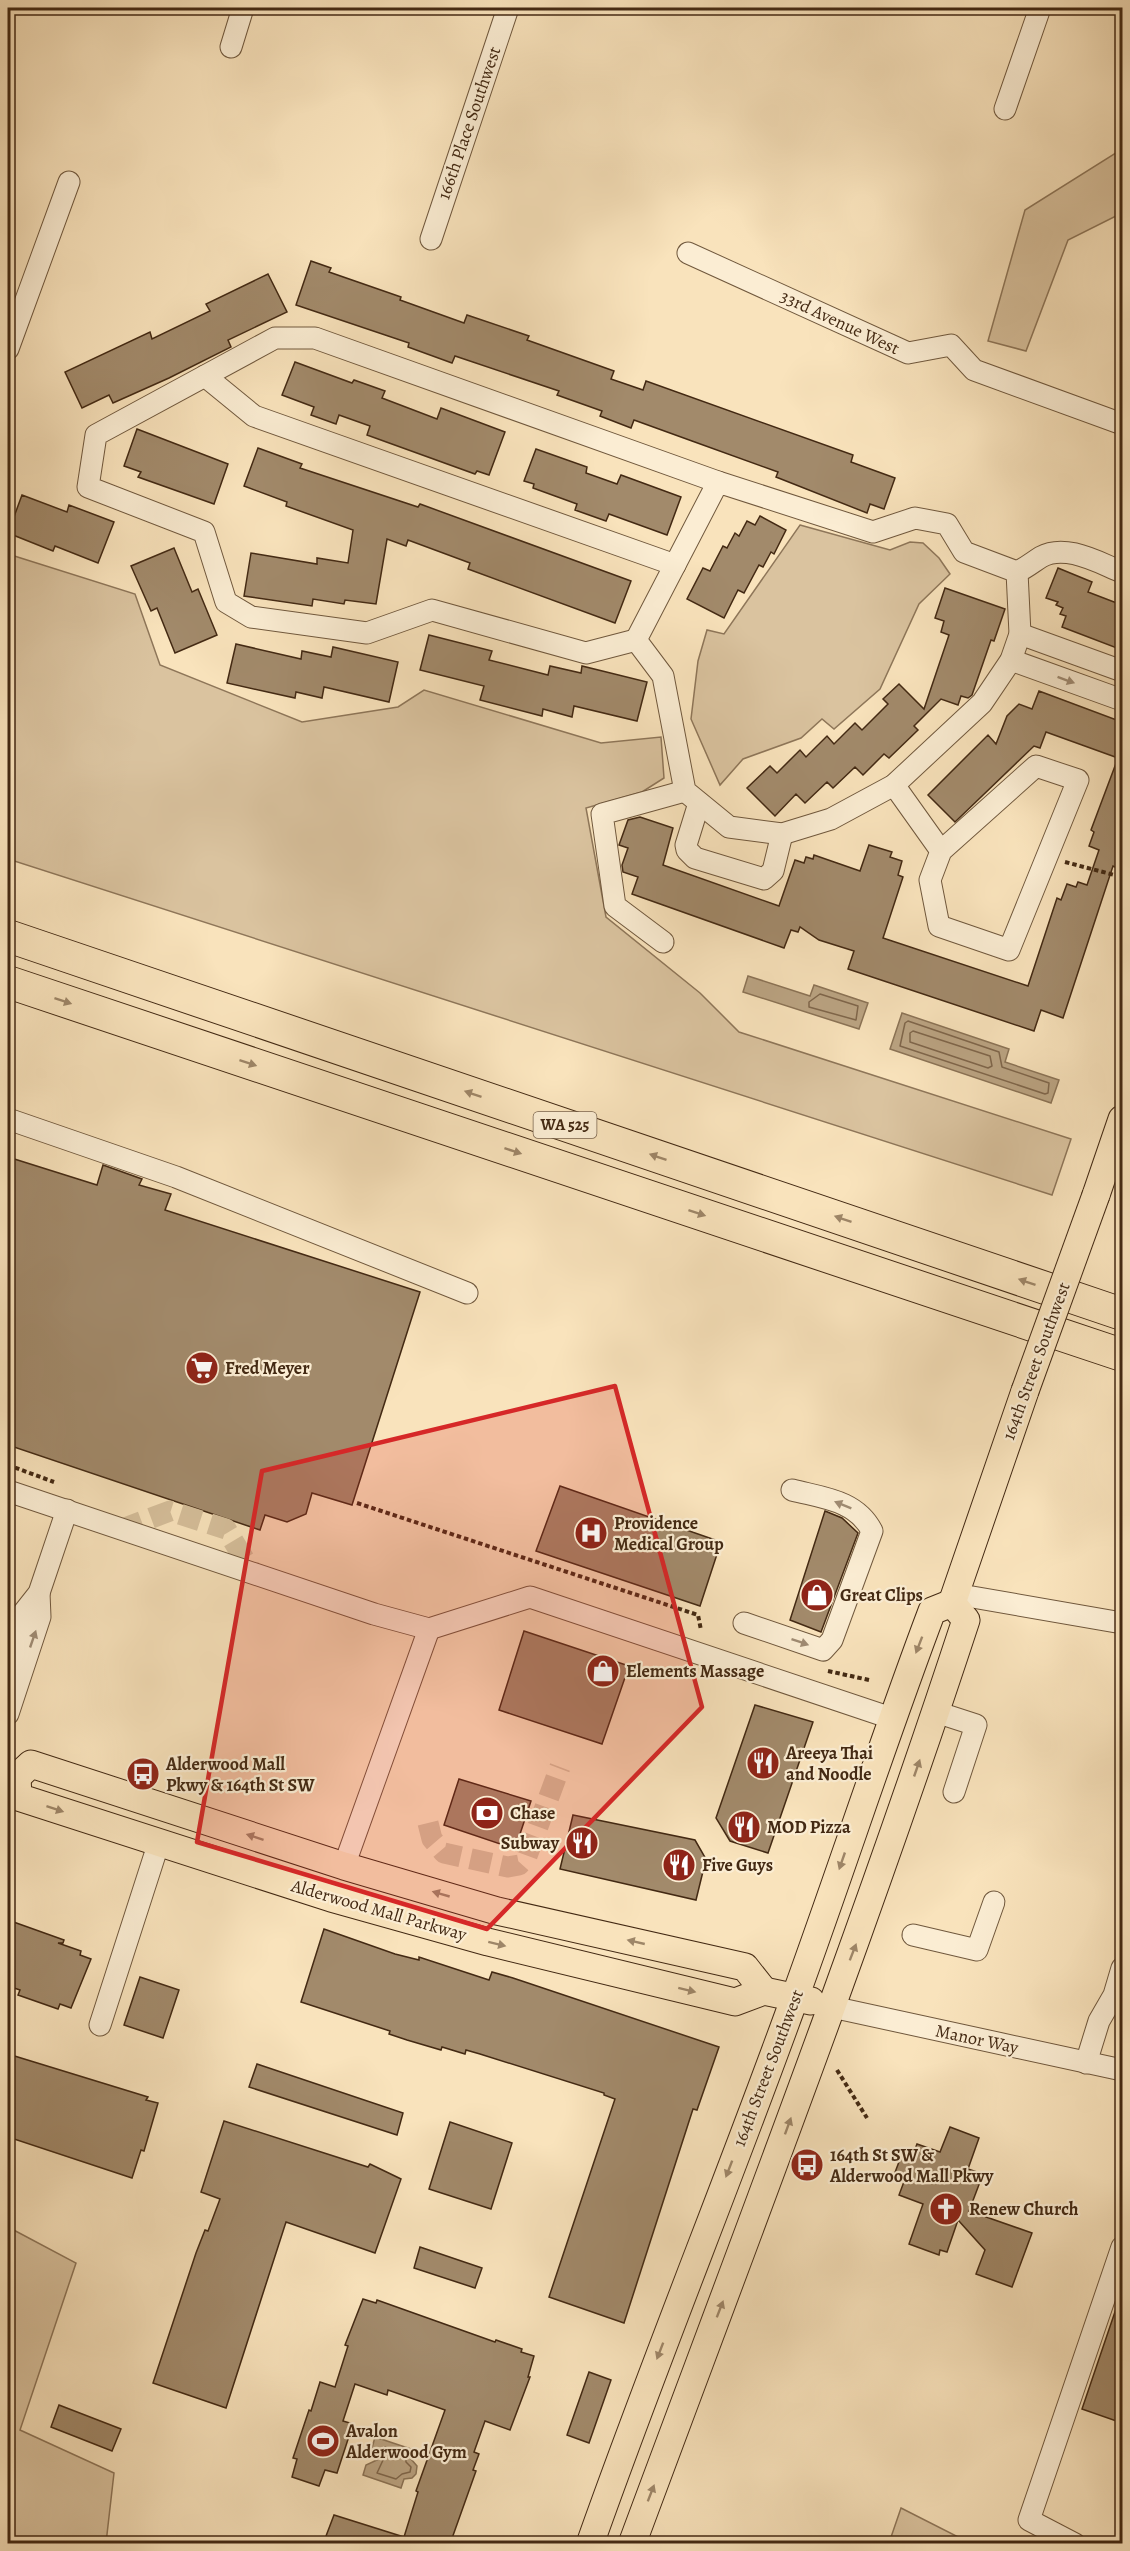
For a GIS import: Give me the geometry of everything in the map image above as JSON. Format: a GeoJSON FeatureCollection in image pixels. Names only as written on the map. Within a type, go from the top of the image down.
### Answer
{"type":"FeatureCollection","features":[{"type":"Feature","properties":{"kind":"highway","name":"WA 525"},"geometry":{"type":"LineString","coordinates":[[8,936],[1122,1314]]}},
{"type":"Feature","properties":{"kind":"highway","name":"WA 525"},"geometry":{"type":"LineString","coordinates":[[8,982],[1122,1355]]}},
{"type":"Feature","properties":{"kind":"main road","name":"164th Street Southwest"},"geometry":{"type":"LineString","coordinates":[[590,2544],[642,2397],[795,1997],[891,1718],[932,1611],[954,1598],[1122,1119]]}},
{"type":"Feature","properties":{"kind":"main road"},"geometry":{"type":"LineString","coordinates":[[632,2544],[832,2007],[936,1712],[966,1620],[954,1598]]}},
{"type":"Feature","properties":{"kind":"main road","name":"Alderwood Mall Parkway"},"geometry":{"type":"LineString","coordinates":[[31,1764],[344,1866],[497,1911],[745,1967],[764,1991],[735,2002],[488,1942],[342,1901],[18,1797],[12,1775],[31,1764]]}},
{"type":"Feature","properties":{"kind":"main road"},"geometry":{"type":"LineString","coordinates":[[764,1991],[832,2007]]}},
{"type":"Feature","properties":{"kind":"street"},"geometry":{"type":"LineString","coordinates":[[231,47],[243,8]]}},
{"type":"Feature","properties":{"kind":"street","name":"166th Place Southwest"},"geometry":{"type":"LineString","coordinates":[[431,239],[508,8]]}},
{"type":"Feature","properties":{"kind":"street"},"geometry":{"type":"LineString","coordinates":[[1005,109],[1040,8]]}},
{"type":"Feature","properties":{"kind":"street"},"geometry":{"type":"LineString","coordinates":[[8,349],[69,182]]}},
{"type":"Feature","properties":{"kind":"street","name":"33rd Avenue West"},"geometry":{"type":"LineString","coordinates":[[688,253],[908,353],[951,345],[974,370],[1122,424]]}},
{"type":"Feature","properties":{"kind":"street"},"geometry":{"type":"LineString","coordinates":[[718,482],[636,640],[586,653],[432,610],[367,633],[251,617],[226,602],[204,532],[88,487],[96,435],[275,338],[315,338],[718,482],[873,532],[915,518],[947,524],[964,552],[1017,572]]}},
{"type":"Feature","properties":{"kind":"street"},"geometry":{"type":"LineString","coordinates":[[205,376],[254,416],[675,565]]}},
{"type":"Feature","properties":{"kind":"street"},"geometry":{"type":"LineString","coordinates":[[1017,572],[1042,557],[1056,552],[1073,554],[1122,572]]}},
{"type":"Feature","properties":{"kind":"street"},"geometry":{"type":"LineString","coordinates":[[663,942],[615,906],[602,814],[692,797],[729,827],[782,834],[831,819],[894,785],[982,703],[1011,660],[1020,634],[1017,572]]}},
{"type":"Feature","properties":{"kind":"street"},"geometry":{"type":"LineString","coordinates":[[1020,634],[1122,671]]}},
{"type":"Feature","properties":{"kind":"street"},"geometry":{"type":"LineString","coordinates":[[636,640],[663,676],[692,797],[687,850],[695,858],[764,879],[773,872],[782,834]]}},
{"type":"Feature","properties":{"kind":"street"},"geometry":{"type":"LineString","coordinates":[[1011,660],[1122,700]]}},
{"type":"Feature","properties":{"kind":"street"},"geometry":{"type":"LineString","coordinates":[[1036,766],[1078,780],[1009,950],[939,926],[930,880],[942,851],[1036,766]]}},
{"type":"Feature","properties":{"kind":"street"},"geometry":{"type":"LineString","coordinates":[[894,785],[942,851]]}},
{"type":"Feature","properties":{"kind":"street"},"geometry":{"type":"LineString","coordinates":[[8,1119],[176,1177],[467,1293]]}},
{"type":"Feature","properties":{"kind":"street"},"geometry":{"type":"LineString","coordinates":[[744,1623],[822,1650],[832,1640],[872,1531],[866,1518],[848,1504],[792,1490]]}},
{"type":"Feature","properties":{"kind":"street"},"geometry":{"type":"LineString","coordinates":[[8,1491],[374,1614],[429,1629],[530,1597],[891,1718]]}},
{"type":"Feature","properties":{"kind":"street"},"geometry":{"type":"LineString","coordinates":[[8,1658],[24,1612],[39,1593],[67,1510]]}},
{"type":"Feature","properties":{"kind":"street"},"geometry":{"type":"LineString","coordinates":[[8,1714],[40,1617],[39,1593]]}},
{"type":"Feature","properties":{"kind":"street"},"geometry":{"type":"LineString","coordinates":[[954,1598],[1122,1623]]}},
{"type":"Feature","properties":{"kind":"street"},"geometry":{"type":"LineString","coordinates":[[344,1866],[429,1629]]}},
{"type":"Feature","properties":{"kind":"street"},"geometry":{"type":"LineString","coordinates":[[936,1712],[976,1725],[954,1792]]}},
{"type":"Feature","properties":{"kind":"street"},"geometry":{"type":"LineString","coordinates":[[100,2025],[159,1842]]}},
{"type":"Feature","properties":{"kind":"street"},"geometry":{"type":"LineString","coordinates":[[913,1935],[977,1950],[994,1902]]}},
{"type":"Feature","properties":{"kind":"street"},"geometry":{"type":"LineString","coordinates":[[1086,2063],[1099,2021],[1114,1995],[1122,1968]]}},
{"type":"Feature","properties":{"kind":"street","name":"Manor Way"},"geometry":{"type":"LineString","coordinates":[[832,2007],[1122,2070]]}},
{"type":"Feature","properties":{"kind":"street"},"geometry":{"type":"LineString","coordinates":[[1076,2544],[1029,2520],[1122,2247]]}},
{"type":"Feature","properties":{"kind":"path"},"geometry":{"type":"LineString","coordinates":[[1047,857],[1122,877]]}},
{"type":"Feature","properties":{"kind":"path"},"geometry":{"type":"LineString","coordinates":[[357,1503],[698,1615],[699,1629],[708,1632]]}},
{"type":"Feature","properties":{"kind":"path"},"geometry":{"type":"LineString","coordinates":[[821,1669],[868,1680]]}},
{"type":"Feature","properties":{"kind":"path"},"geometry":{"type":"LineString","coordinates":[[837,2070],[867,2118]]}},
{"type":"Feature","properties":{"kind":"highlighted area"},"geometry":{"type":"Polygon","coordinates":[[[615,1386],[702,1707],[487,1929],[197,1842],[262,1471],[615,1386]]]}},
{"type":"Feature","properties":{"kind":"shaded area"},"geometry":{"type":"Polygon","coordinates":[[[1122,149],[1122,213],[1068,240],[1026,351],[988,341],[1025,210],[1122,149]]]}},
{"type":"Feature","properties":{"kind":"shaded area"},"geometry":{"type":"Polygon","coordinates":[[[800,525],[890,550],[910,542],[923,543],[939,558],[950,574],[919,604],[880,689],[834,729],[822,719],[801,738],[743,759],[720,785],[691,719],[698,661],[707,630],[724,634],[800,525]]]}},
{"type":"Feature","properties":{"kind":"shaded area"},"geometry":{"type":"Polygon","coordinates":[[[8,554],[135,594],[160,665],[302,722],[398,707],[424,690],[601,743],[661,737],[664,778],[642,792],[586,808],[606,917],[700,993],[739,1032],[1071,1139],[1052,1195],[8,859],[8,554]]]}},
{"type":"Feature","properties":{"kind":"shaded area"},"geometry":{"type":"Polygon","coordinates":[[[8,2227],[76,2263],[20,2430],[114,2473],[106,2543],[8,2543],[8,2227]]]}},
{"type":"Feature","properties":{"kind":"shaded area"},"geometry":{"type":"Polygon","coordinates":[[[901,2508],[970,2543],[889,2543],[901,2508]]]}},
{"type":"Feature","properties":{"kind":"water"},"geometry":{"type":"Polygon","coordinates":[[[748,976],[810,996],[814,985],[868,1003],[859,1029],[743,992],[748,976]]]}},
{"type":"Feature","properties":{"kind":"water"},"geometry":{"type":"Polygon","coordinates":[[[902,1013],[1009,1049],[1005,1062],[1059,1080],[1051,1103],[890,1049],[902,1013]]]}},
{"type":"Feature","properties":{"kind":"water"},"geometry":{"type":"Polygon","coordinates":[[[375,2437],[414,2450],[411,2459],[417,2466],[416,2474],[412,2478],[404,2479],[401,2488],[363,2475],[366,2465],[377,2460],[377,2454],[372,2448],[375,2437]]]}},
{"type":"Feature","properties":{"kind":"building"},"geometry":{"type":"Polygon","coordinates":[[[311,261],[331,268],[329,272],[401,297],[400,300],[464,323],[467,315],[529,336],[527,340],[614,371],[611,379],[643,390],[646,381],[853,455],[851,462],[895,478],[884,509],[870,504],[867,513],[776,477],[778,472],[634,420],[631,428],[600,416],[602,411],[557,395],[559,391],[455,356],[452,363],[408,347],[409,343],[296,305],[311,261]]]}},
{"type":"Feature","properties":{"kind":"building"},"geometry":{"type":"Polygon","coordinates":[[[268,274],[287,312],[228,340],[231,347],[169,378],[113,403],[109,395],[82,408],[65,372],[150,332],[152,339],[210,311],[206,304],[268,274]]]}},
{"type":"Feature","properties":{"kind":"building"},"geometry":{"type":"Polygon","coordinates":[[[295,362],[352,383],[354,380],[385,391],[382,398],[437,419],[441,408],[505,432],[489,475],[477,471],[475,474],[367,435],[370,426],[339,415],[336,424],[311,415],[314,407],[282,395],[295,362]]]}},
{"type":"Feature","properties":{"kind":"building"},"geometry":{"type":"Polygon","coordinates":[[[137,429],[228,464],[214,504],[138,477],[141,472],[124,466],[137,429]]]}},
{"type":"Feature","properties":{"kind":"building"},"geometry":{"type":"Polygon","coordinates":[[[258,448],[302,464],[300,468],[418,507],[420,504],[631,581],[615,623],[468,569],[470,563],[408,540],[406,546],[387,539],[376,604],[345,600],[344,604],[313,599],[312,606],[244,596],[251,553],[317,564],[317,558],[348,563],[353,530],[286,506],[287,502],[244,486],[258,448]]]}},
{"type":"Feature","properties":{"kind":"building"},"geometry":{"type":"Polygon","coordinates":[[[536,449],[587,467],[586,473],[617,484],[621,475],[681,497],[667,535],[609,514],[606,521],[575,510],[577,504],[533,488],[534,484],[524,481],[536,449]]]}},
{"type":"Feature","properties":{"kind":"building"},"geometry":{"type":"Polygon","coordinates":[[[22,495],[67,512],[69,505],[114,522],[98,563],[55,546],[53,551],[8,533],[22,495]]]}},
{"type":"Feature","properties":{"kind":"building"},"geometry":{"type":"Polygon","coordinates":[[[760,516],[786,530],[774,554],[771,552],[763,567],[759,565],[744,593],[738,590],[724,618],[687,599],[703,568],[710,571],[723,546],[727,548],[735,533],[739,536],[747,521],[755,525],[760,516]]]}},
{"type":"Feature","properties":{"kind":"building"},"geometry":{"type":"Polygon","coordinates":[[[174,548],[192,592],[198,589],[217,635],[175,653],[157,608],[151,611],[131,566],[174,548]]]}},
{"type":"Feature","properties":{"kind":"building"},"geometry":{"type":"Polygon","coordinates":[[[1058,568],[1092,582],[1088,592],[1122,605],[1122,650],[1062,627],[1066,616],[1060,614],[1063,608],[1056,605],[1058,602],[1046,598],[1058,568]]]}},
{"type":"Feature","properties":{"kind":"building"},"geometry":{"type":"Polygon","coordinates":[[[945,588],[1005,609],[994,641],[991,640],[972,695],[968,698],[961,696],[958,705],[941,699],[914,726],[918,730],[889,758],[884,754],[863,775],[855,767],[833,788],[827,782],[805,803],[796,794],[775,816],[747,788],[770,766],[777,773],[800,750],[806,757],[827,736],[834,744],[855,723],[862,730],[888,704],[883,699],[899,684],[924,709],[949,635],[941,632],[944,621],[935,618],[945,588]]]}},
{"type":"Feature","properties":{"kind":"building"},"geometry":{"type":"Polygon","coordinates":[[[429,635],[492,651],[489,660],[548,675],[550,666],[581,673],[582,666],[647,682],[637,721],[574,706],[572,717],[543,709],[542,716],[480,700],[484,686],[420,670],[429,635]]]}},
{"type":"Feature","properties":{"kind":"building"},"geometry":{"type":"Polygon","coordinates":[[[236,644],[301,659],[302,651],[331,657],[333,647],[398,662],[389,702],[324,687],[322,698],[296,692],[295,698],[227,683],[236,644]]]}},
{"type":"Feature","properties":{"kind":"building"},"geometry":{"type":"Polygon","coordinates":[[[1039,691],[1122,722],[1122,853],[1117,868],[1113,866],[1063,1018],[1041,1010],[1034,1031],[848,969],[854,951],[819,940],[800,927],[798,932],[791,930],[784,948],[632,894],[638,877],[623,872],[622,865],[628,848],[619,845],[628,820],[640,817],[673,828],[663,865],[779,906],[795,860],[804,863],[806,857],[813,859],[814,855],[860,871],[869,845],[892,852],[890,857],[902,861],[898,875],[903,877],[883,938],[1028,986],[1057,898],[1061,900],[1067,884],[1076,887],[1078,882],[1087,885],[1099,850],[1089,846],[1094,832],[1091,830],[1118,758],[1046,732],[1040,748],[1034,746],[955,822],[928,795],[988,735],[996,744],[1007,716],[1019,704],[1032,709],[1039,691]]]}},
{"type":"Feature","properties":{"kind":"building","name":"Fred Meyer"},"geometry":{"type":"Polygon","coordinates":[[[8,1157],[97,1185],[103,1165],[142,1179],[139,1185],[171,1194],[165,1210],[420,1292],[352,1505],[312,1493],[306,1514],[287,1522],[265,1515],[260,1530],[8,1445],[8,1157]]]}},
{"type":"Feature","properties":{"kind":"building"},"geometry":{"type":"Polygon","coordinates":[[[560,1486],[721,1542],[700,1606],[536,1551],[560,1486]]]}},
{"type":"Feature","properties":{"kind":"building"},"geometry":{"type":"Polygon","coordinates":[[[825,1511],[842,1518],[858,1533],[821,1632],[790,1620],[825,1511]]]}},
{"type":"Feature","properties":{"kind":"building"},"geometry":{"type":"Polygon","coordinates":[[[524,1631],[629,1666],[602,1744],[499,1710],[524,1631]]]}},
{"type":"Feature","properties":{"kind":"building"},"geometry":{"type":"Polygon","coordinates":[[[755,1705],[813,1722],[768,1853],[730,1841],[716,1818],[755,1705]]]}},
{"type":"Feature","properties":{"kind":"building","name":"Chase"},"geometry":{"type":"Polygon","coordinates":[[[459,1779],[531,1801],[515,1849],[444,1825],[459,1779]]]}},
{"type":"Feature","properties":{"kind":"building"},"geometry":{"type":"Polygon","coordinates":[[[573,1815],[695,1840],[706,1859],[696,1900],[560,1869],[573,1815]]]}},
{"type":"Feature","properties":{"kind":"building"},"geometry":{"type":"Polygon","coordinates":[[[8,1920],[64,1940],[63,1943],[58,1943],[81,1951],[80,1955],[91,1959],[71,2008],[60,2004],[58,2009],[18,1995],[20,1990],[8,1986],[8,1920]]]}},
{"type":"Feature","properties":{"kind":"building"},"geometry":{"type":"Polygon","coordinates":[[[324,1929],[395,1954],[419,1960],[419,1957],[489,1980],[492,1972],[513,1978],[719,2047],[697,2110],[693,2109],[624,2323],[549,2297],[615,2099],[604,2093],[466,2050],[465,2054],[442,2047],[441,2050],[407,2040],[389,2034],[390,2031],[301,2002],[324,1929]]]}},
{"type":"Feature","properties":{"kind":"building"},"geometry":{"type":"Polygon","coordinates":[[[140,1977],[179,1990],[163,2038],[124,2025],[140,1977]]]}},
{"type":"Feature","properties":{"kind":"building"},"geometry":{"type":"Polygon","coordinates":[[[8,2054],[148,2097],[146,2100],[158,2103],[144,2151],[141,2150],[132,2178],[8,2137],[8,2054]]]}},
{"type":"Feature","properties":{"kind":"building"},"geometry":{"type":"Polygon","coordinates":[[[257,2064],[403,2113],[397,2135],[249,2087],[257,2064]]]}},
{"type":"Feature","properties":{"kind":"building"},"geometry":{"type":"Polygon","coordinates":[[[224,2121],[368,2167],[370,2164],[401,2179],[375,2253],[286,2222],[226,2408],[153,2383],[196,2253],[205,2230],[208,2231],[220,2199],[201,2192],[224,2121]]]}},
{"type":"Feature","properties":{"kind":"building"},"geometry":{"type":"Polygon","coordinates":[[[450,2122],[512,2143],[491,2209],[429,2189],[450,2122]]]}},
{"type":"Feature","properties":{"kind":"building","name":"Renew Church"},"geometry":{"type":"Polygon","coordinates":[[[950,2127],[979,2138],[968,2169],[983,2174],[969,2211],[1032,2233],[1012,2287],[976,2274],[985,2250],[958,2220],[947,2252],[940,2250],[939,2255],[909,2244],[923,2204],[899,2195],[905,2179],[894,2175],[902,2154],[912,2157],[917,2144],[940,2152],[950,2127]]]}},
{"type":"Feature","properties":{"kind":"building"},"geometry":{"type":"Polygon","coordinates":[[[420,2247],[482,2268],[475,2288],[414,2268],[420,2247]]]}},
{"type":"Feature","properties":{"kind":"building"},"geometry":{"type":"Polygon","coordinates":[[[363,2299],[376,2303],[377,2300],[495,2342],[496,2340],[522,2349],[521,2352],[534,2356],[528,2377],[530,2377],[510,2430],[485,2421],[474,2452],[479,2454],[473,2470],[476,2471],[450,2544],[323,2544],[334,2515],[404,2537],[418,2492],[416,2491],[445,2410],[388,2390],[387,2395],[355,2384],[343,2421],[353,2424],[337,2473],[325,2470],[319,2486],[292,2477],[297,2459],[293,2458],[320,2382],[335,2387],[348,2346],[345,2345],[363,2299]]]}},
{"type":"Feature","properties":{"kind":"building"},"geometry":{"type":"Polygon","coordinates":[[[1119,2300],[1122,2300],[1122,2423],[1082,2409],[1119,2300]]]}},
{"type":"Feature","properties":{"kind":"building"},"geometry":{"type":"Polygon","coordinates":[[[589,2372],[611,2380],[589,2443],[567,2435],[589,2372]]]}},
{"type":"Feature","properties":{"kind":"building"},"geometry":{"type":"Polygon","coordinates":[[[59,2405],[121,2429],[112,2451],[51,2427],[59,2405]]]}},
{"type":"Feature","properties":{"kind":"tunnel"},"geometry":{"type":"LineString","coordinates":[[122,1529],[170,1511],[226,1529],[252,1572]]}},
{"type":"Feature","properties":{"kind":"tunnel"},"geometry":{"type":"LineString","coordinates":[[428,1823],[432,1839],[444,1853],[508,1867],[519,1865],[527,1856],[560,1767]]}},
{"type":"Feature","properties":{"kind":"place","name":"Fred Meyer"},"geometry":{"type":"Point","coordinates":[202,1368]}},
{"type":"Feature","properties":{"kind":"place","name":"Providence Medical Group"},"geometry":{"type":"Point","coordinates":[591,1533]}},
{"type":"Feature","properties":{"kind":"place","name":"Great Clips"},"geometry":{"type":"Point","coordinates":[817,1595]}},
{"type":"Feature","properties":{"kind":"place","name":"Elements Massage"},"geometry":{"type":"Point","coordinates":[603,1671]}},
{"type":"Feature","properties":{"kind":"place","name":"Areeya Thai and Noodle"},"geometry":{"type":"Point","coordinates":[763,1763]}},
{"type":"Feature","properties":{"kind":"place","name":"Alderwood Mall Pkwy & 164th St SW"},"geometry":{"type":"Point","coordinates":[143,1774]}},
{"type":"Feature","properties":{"kind":"place","name":"Chase"},"geometry":{"type":"Point","coordinates":[487,1813]}},
{"type":"Feature","properties":{"kind":"place","name":"MOD Pizza"},"geometry":{"type":"Point","coordinates":[744,1827]}},
{"type":"Feature","properties":{"kind":"place","name":"Subway"},"geometry":{"type":"Point","coordinates":[582,1843]}},
{"type":"Feature","properties":{"kind":"place","name":"Five Guys"},"geometry":{"type":"Point","coordinates":[679,1865]}},
{"type":"Feature","properties":{"kind":"place","name":"164th St SW & Alderwood Mall Pkwy"},"geometry":{"type":"Point","coordinates":[807,2165]}},
{"type":"Feature","properties":{"kind":"place","name":"Renew Church"},"geometry":{"type":"Point","coordinates":[946,2209]}},
{"type":"Feature","properties":{"kind":"place","name":"Avalon Alderwood Gym"},"geometry":{"type":"Point","coordinates":[323,2441]}}]}
